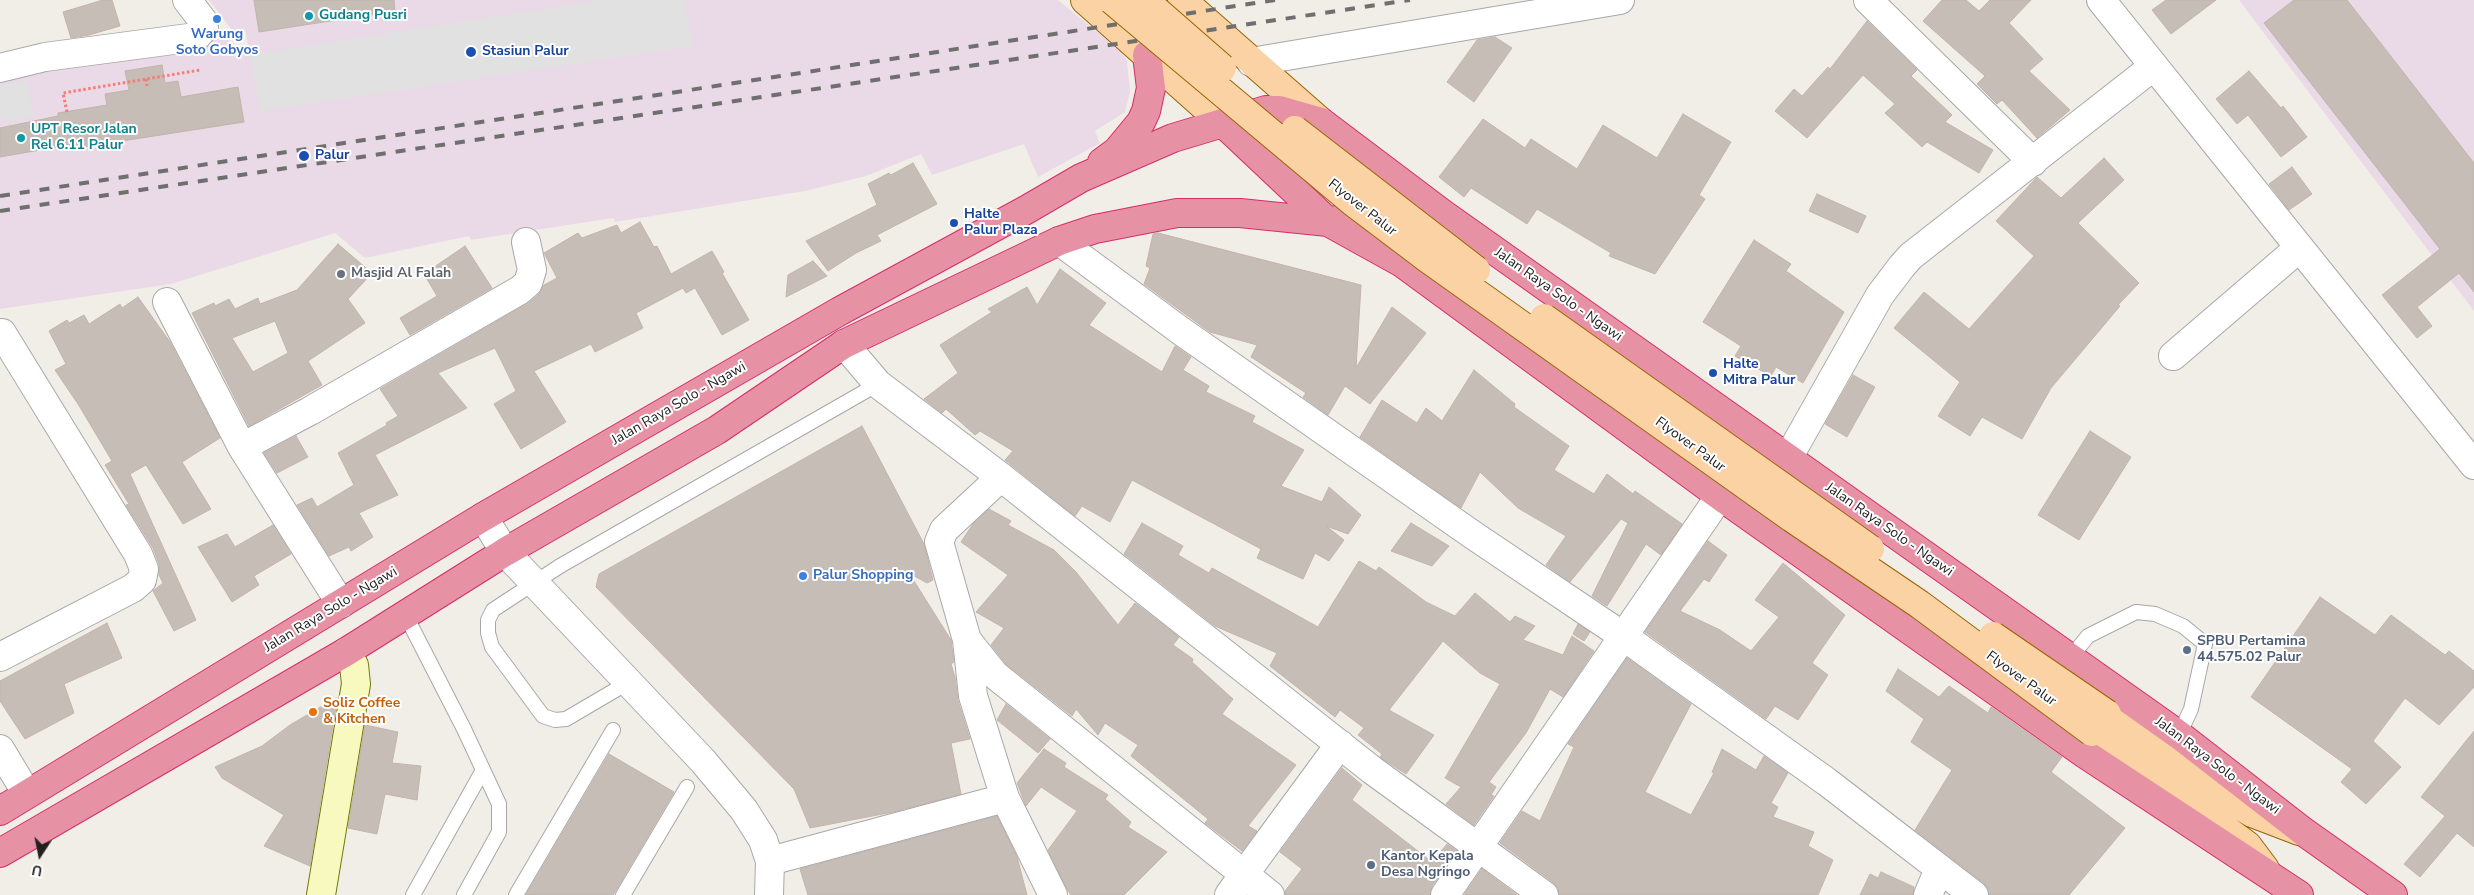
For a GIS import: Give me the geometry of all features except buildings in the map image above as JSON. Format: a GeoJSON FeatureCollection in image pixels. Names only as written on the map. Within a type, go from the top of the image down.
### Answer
{"type":"FeatureCollection","features":[{"type":"Feature","properties":{"kind":"highway"},"geometry":{"type":"LineString","coordinates":[[1081,178],[1116,151],[1140,122],[1151,88],[1147,55]]}},
{"type":"Feature","properties":{"kind":"highway","name":"Jalan Raya Solo - Ngawi"},"geometry":{"type":"LineString","coordinates":[[0,811],[342,604],[483,516],[840,311],[1081,178],[1173,138],[1266,110],[1293,112],[1321,122],[1443,214],[2179,735],[2304,832],[2392,895]]}},
{"type":"Feature","properties":{"kind":"highway"},"geometry":{"type":"LineString","coordinates":[[1223,123],[1328,222],[1402,263],[1720,496],[2085,754],[2298,895]]}},
{"type":"Feature","properties":{"kind":"highway"},"geometry":{"type":"LineString","coordinates":[[0,853],[346,652],[505,552],[717,430],[844,344],[1059,241],[1126,221],[1177,213],[1240,213],[1328,222],[1357,216],[1368,208],[1380,185],[1382,167]]}},
{"type":"Feature","properties":{"kind":"highway"},"geometry":{"type":"LineString","coordinates":[[1402,263],[1400,248],[1407,230],[1423,215],[1443,214]]}},
{"type":"Feature","properties":{"kind":"main road"},"geometry":{"type":"LineString","coordinates":[[1084,0],[1223,123]]}},
{"type":"Feature","properties":{"kind":"main road","name":"Flyover Palur"},"geometry":{"type":"LineString","coordinates":[[1112,0],[1353,202],[1427,258],[1792,518],[2099,723],[2252,813],[2304,832]]}},
{"type":"Feature","properties":{"kind":"main road","name":"Flyover Palur"},"geometry":{"type":"LineString","coordinates":[[1144,0],[1299,134],[1462,260],[1936,597],[2099,723],[2247,844],[2274,880]]}},
{"type":"Feature","properties":{"kind":"main road"},"geometry":{"type":"LineString","coordinates":[[1182,0],[1321,122]]}},
{"type":"Feature","properties":{"kind":"street"},"geometry":{"type":"LineString","coordinates":[[0,68],[45,57],[196,36],[204,28],[203,21],[187,0]]}},
{"type":"Feature","properties":{"kind":"street"},"geometry":{"type":"LineString","coordinates":[[1251,62],[1620,0]]}},
{"type":"Feature","properties":{"kind":"street"},"geometry":{"type":"LineString","coordinates":[[1868,0],[2033,162]]}},
{"type":"Feature","properties":{"kind":"street"},"geometry":{"type":"LineString","coordinates":[[2101,0],[2474,465]]}},
{"type":"Feature","properties":{"kind":"street"},"geometry":{"type":"LineString","coordinates":[[1788,458],[1880,295],[1902,266],[1912,256],[2154,66]]}},
{"type":"Feature","properties":{"kind":"street"},"geometry":{"type":"LineString","coordinates":[[1059,241],[1189,337],[1474,536],[1623,636],[1827,782],[1974,895]]}},
{"type":"Feature","properties":{"kind":"street"},"geometry":{"type":"LineString","coordinates":[[242,447],[310,411],[520,290],[528,284],[532,270],[526,242]]}},
{"type":"Feature","properties":{"kind":"street"},"geometry":{"type":"LineString","coordinates":[[2173,356],[2299,248]]}},
{"type":"Feature","properties":{"kind":"street"},"geometry":{"type":"LineString","coordinates":[[167,302],[242,447],[342,604]]}},
{"type":"Feature","properties":{"kind":"street"},"geometry":{"type":"LineString","coordinates":[[0,334],[2,333],[138,554],[144,569],[142,580],[133,588],[0,657]]}},
{"type":"Feature","properties":{"kind":"street"},"geometry":{"type":"LineString","coordinates":[[844,344],[878,384],[1002,477],[1340,744],[1477,848],[1544,895]]}},
{"type":"Feature","properties":{"kind":"street"},"geometry":{"type":"LineString","coordinates":[[1002,477],[944,530],[939,539],[967,640],[973,696],[1005,798],[1053,895]]}},
{"type":"Feature","properties":{"kind":"street"},"geometry":{"type":"LineString","coordinates":[[1445,895],[1720,496]]}},
{"type":"Feature","properties":{"kind":"street"},"geometry":{"type":"LineString","coordinates":[[483,516],[505,552],[703,761],[744,810],[763,840],[770,862],[769,895]]}},
{"type":"Feature","properties":{"kind":"street"},"geometry":{"type":"LineString","coordinates":[[967,640],[995,676],[1236,884],[1270,895]]}},
{"type":"Feature","properties":{"kind":"street"},"geometry":{"type":"LineString","coordinates":[[321,895],[356,684],[354,665],[346,652]]}},
{"type":"Feature","properties":{"kind":"street"},"geometry":{"type":"LineString","coordinates":[[1236,884],[1340,744]]}},
{"type":"Feature","properties":{"kind":"street"},"geometry":{"type":"LineString","coordinates":[[0,749],[27,794]]}},
{"type":"Feature","properties":{"kind":"street"},"geometry":{"type":"LineString","coordinates":[[770,862],[1005,798]]}},
{"type":"Feature","properties":{"kind":"street"},"geometry":{"type":"LineString","coordinates":[[1928,895],[1940,869]]}},
{"type":"Feature","properties":{"kind":"lane"},"geometry":{"type":"LineString","coordinates":[[629,682],[566,719],[555,720],[543,716],[492,647],[488,633],[488,620],[493,610],[533,583],[878,384]]}},
{"type":"Feature","properties":{"kind":"lane"},"geometry":{"type":"LineString","coordinates":[[2070,658],[2088,636],[2136,612],[2155,614],[2183,626],[2205,644],[2192,709],[2179,735]]}},
{"type":"Feature","properties":{"kind":"lane"},"geometry":{"type":"LineString","coordinates":[[406,616],[499,804],[499,832],[464,895]]}},
{"type":"Feature","properties":{"kind":"lane"},"geometry":{"type":"LineString","coordinates":[[516,895],[613,730]]}},
{"type":"Feature","properties":{"kind":"lane"},"geometry":{"type":"LineString","coordinates":[[413,895],[483,770]]}},
{"type":"Feature","properties":{"kind":"lane"},"geometry":{"type":"LineString","coordinates":[[623,895],[687,787]]}},
{"type":"Feature","properties":{"kind":"path"},"geometry":{"type":"LineString","coordinates":[[67,112],[63,93],[200,70]]}},
{"type":"Feature","properties":{"kind":"path"},"geometry":{"type":"LineString","coordinates":[[146,79],[147,86]]}},
{"type":"Feature","properties":{"kind":"shaded area","name":"Stasiun Palur"},"geometry":{"type":"Polygon","coordinates":[[[209,0],[1058,0],[1120,51],[1127,61],[1130,92],[1125,112],[1095,131],[1100,143],[1038,177],[1024,144],[932,175],[921,154],[866,176],[805,191],[615,222],[613,218],[471,240],[469,236],[365,258],[335,233],[171,284],[0,309],[0,79],[46,62],[228,37],[231,53],[249,49],[245,30],[232,30],[209,0]]]}},
{"type":"Feature","properties":{"kind":"shaded area"},"geometry":{"type":"Polygon","coordinates":[[[600,0],[684,0],[693,46],[261,111],[250,55],[600,0]]]}},
{"type":"Feature","properties":{"kind":"shaded area"},"geometry":{"type":"Polygon","coordinates":[[[2239,0],[2474,0],[2474,311],[2239,0]]]}},
{"type":"Feature","properties":{"kind":"shaded area"},"geometry":{"type":"Polygon","coordinates":[[[26,80],[34,117],[6,122],[5,117],[0,118],[0,86],[26,80]]]}},
{"type":"Feature","properties":{"kind":"railway"},"geometry":{"type":"LineString","coordinates":[[0,196],[1275,0]]}},
{"type":"Feature","properties":{"kind":"railway"},"geometry":{"type":"LineString","coordinates":[[0,211],[1410,0]]}},
{"type":"Feature","properties":{"kind":"place","name":"Gudang Pusri"},"geometry":{"type":"Point","coordinates":[309,16]}},
{"type":"Feature","properties":{"kind":"place","name":"Warung Soto Gobyos"},"geometry":{"type":"Point","coordinates":[217,19]}},
{"type":"Feature","properties":{"kind":"place","name":"Stasiun Palur"},"geometry":{"type":"Point","coordinates":[471,52]}},
{"type":"Feature","properties":{"kind":"place","name":"UPT Resor Jalan Rel 6.11 Palur"},"geometry":{"type":"Point","coordinates":[21,138]}},
{"type":"Feature","properties":{"kind":"place","name":"Palur"},"geometry":{"type":"Point","coordinates":[304,156]}},
{"type":"Feature","properties":{"kind":"place","name":"Halte Palur Plaza"},"geometry":{"type":"Point","coordinates":[954,223]}},
{"type":"Feature","properties":{"kind":"place","name":"Masjid Al Falah"},"geometry":{"type":"Point","coordinates":[341,274]}},
{"type":"Feature","properties":{"kind":"place","name":"Halte Mitra Palur"},"geometry":{"type":"Point","coordinates":[1713,373]}},
{"type":"Feature","properties":{"kind":"place","name":"Palur Shopping"},"geometry":{"type":"Point","coordinates":[803,576]}},
{"type":"Feature","properties":{"kind":"place","name":"SPBU Pertamina 44.575.02 Palur"},"geometry":{"type":"Point","coordinates":[2187,650]}},
{"type":"Feature","properties":{"kind":"place","name":"Soliz Coffee & Kitchen"},"geometry":{"type":"Point","coordinates":[313,712]}},
{"type":"Feature","properties":{"kind":"place","name":"Kantor Kepala Desa Ngringo"},"geometry":{"type":"Point","coordinates":[1371,865]}}]}
